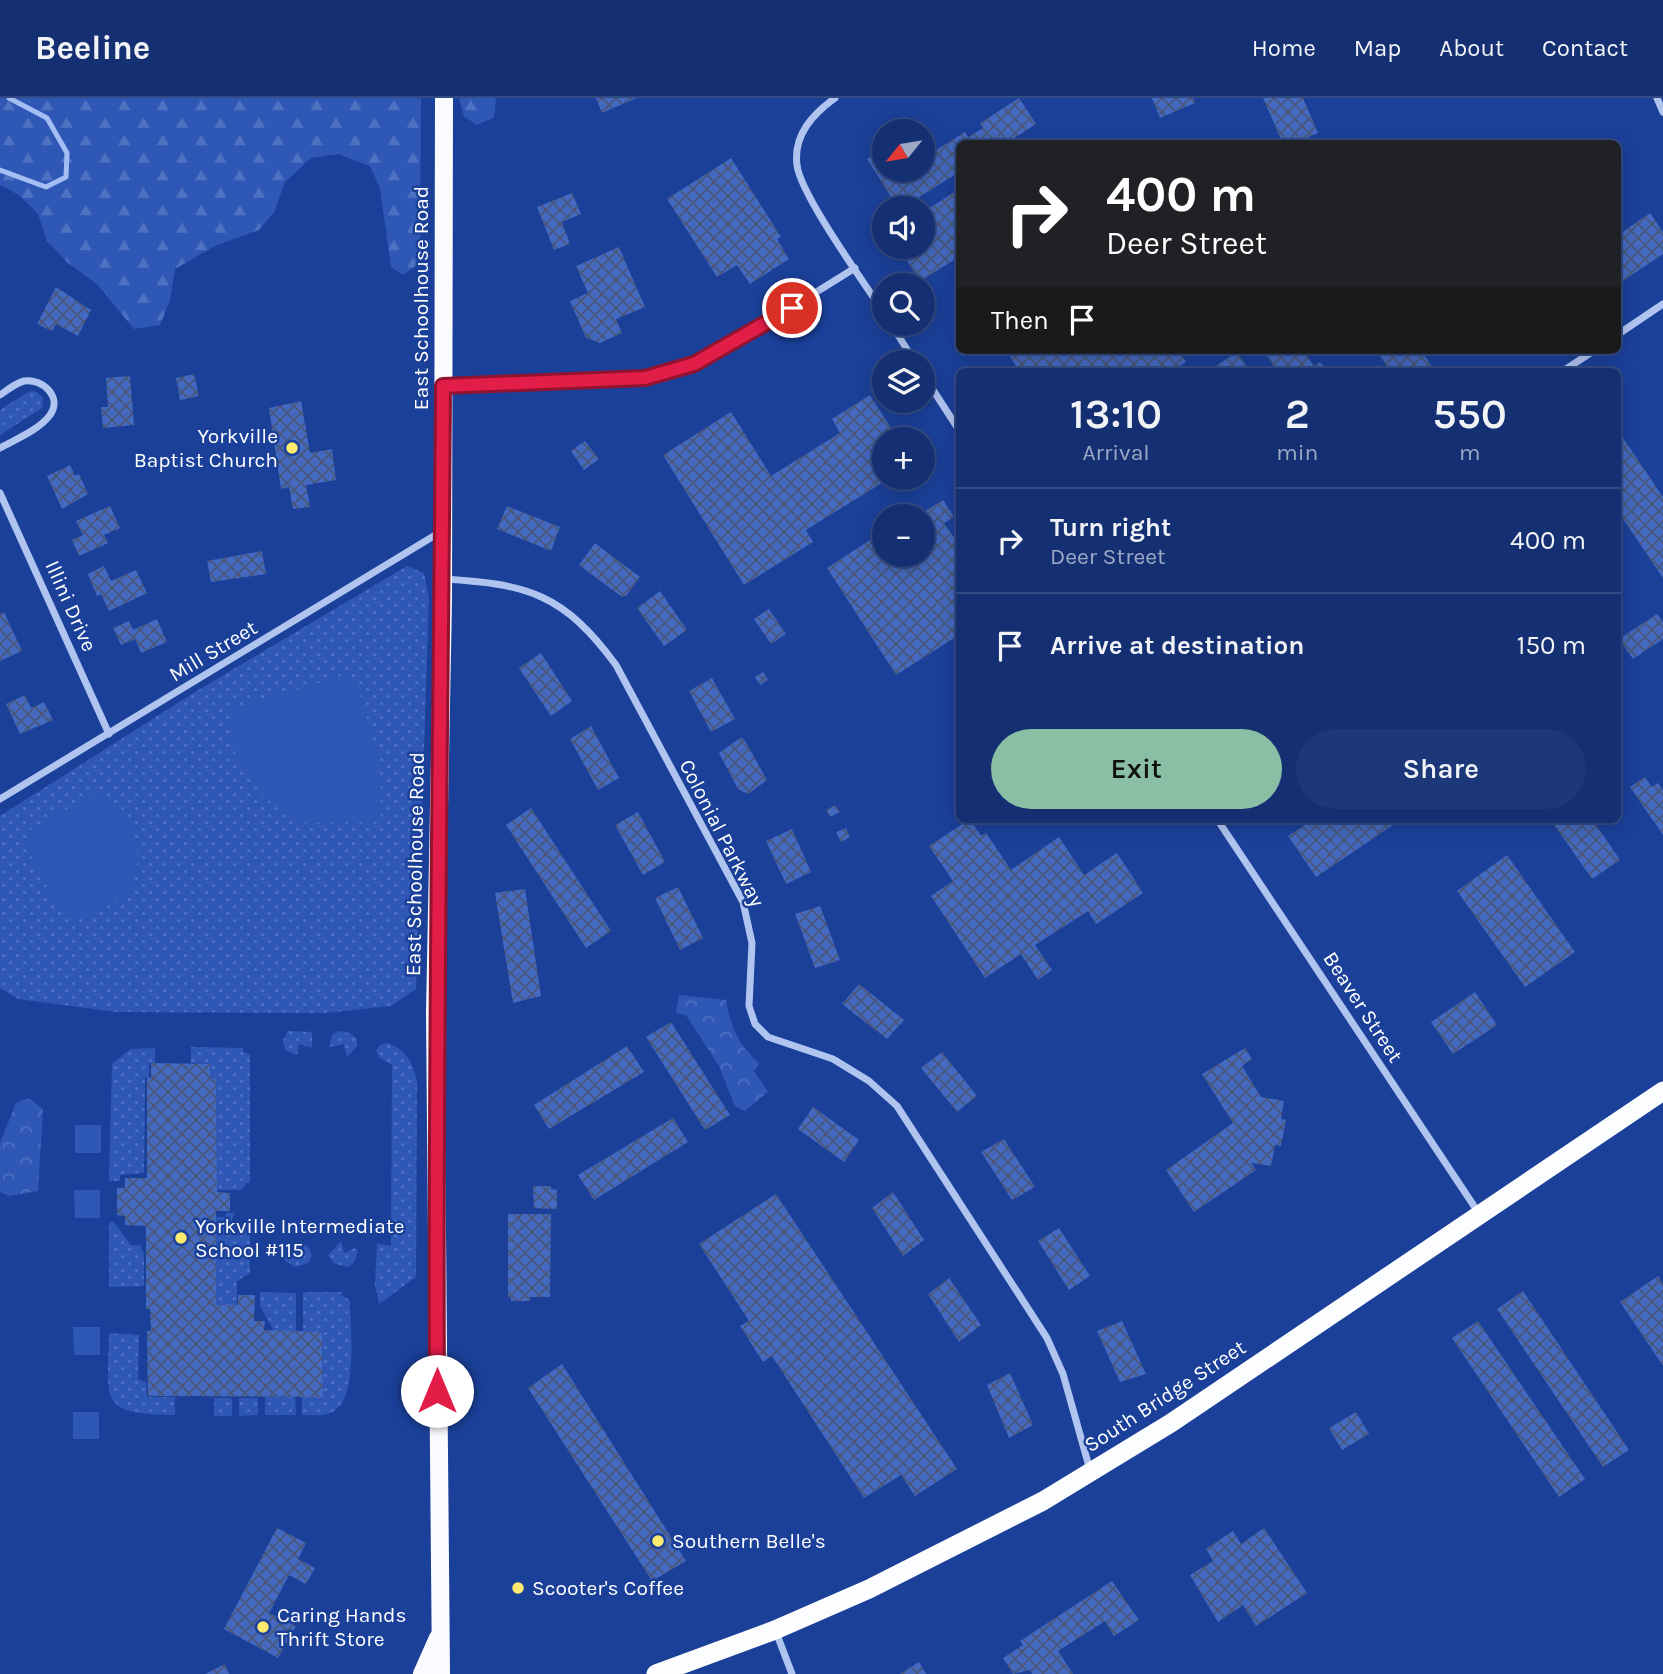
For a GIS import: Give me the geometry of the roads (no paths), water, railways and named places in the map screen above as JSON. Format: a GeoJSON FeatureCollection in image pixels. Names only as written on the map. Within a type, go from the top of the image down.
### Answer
{"type":"FeatureCollection","features":[{"type":"Feature","properties":{"kind":"highway","name":"South Bridge Street"},"geometry":{"type":"LineString","coordinates":[[656,1674],[775,1630],[958,1546],[1091,1472],[1171,1423],[1663,1091]]}},
{"type":"Feature","properties":{"kind":"main road","name":"East Schoolhouse Road"},"geometry":{"type":"LineString","coordinates":[[441,1674],[435,1014],[443,579],[444,98]]}},
{"type":"Feature","properties":{"kind":"main road","name":"East Schoolhouse Road"},"geometry":{"type":"LineString","coordinates":[[422,1674],[441,1632]]}},
{"type":"Feature","properties":{"kind":"street"},"geometry":{"type":"LineString","coordinates":[[835,98],[813,114],[800,137],[797,165],[807,192],[872,294]]}},
{"type":"Feature","properties":{"kind":"street"},"geometry":{"type":"LineString","coordinates":[[1657,98],[1663,112]]}},
{"type":"Feature","properties":{"kind":"street"},"geometry":{"type":"LineString","coordinates":[[443,386],[645,378],[694,364],[749,334],[855,268]]}},
{"type":"Feature","properties":{"kind":"street"},"geometry":{"type":"LineString","coordinates":[[1621,332],[1663,304]]}},
{"type":"Feature","properties":{"kind":"street"},"geometry":{"type":"LineString","coordinates":[[1568,368],[1589,354]]}},
{"type":"Feature","properties":{"kind":"street"},"geometry":{"type":"LineString","coordinates":[[0,395],[22,382],[38,381],[48,388],[54,400],[53,411],[44,422],[0,448]]}},
{"type":"Feature","properties":{"kind":"street"},"geometry":{"type":"LineString","coordinates":[[935,393],[956,425]]}},
{"type":"Feature","properties":{"kind":"street","name":"Illini Drive"},"geometry":{"type":"LineString","coordinates":[[0,493],[109,734]]}},
{"type":"Feature","properties":{"kind":"street","name":"Mill Street"},"geometry":{"type":"LineString","coordinates":[[0,799],[443,530]]}},
{"type":"Feature","properties":{"kind":"street","name":"Colonial Parkway"},"geometry":{"type":"LineString","coordinates":[[443,579],[519,586],[558,606],[590,630],[603,647],[743,902],[752,943],[748,1006],[755,1024],[768,1037],[833,1059],[869,1081],[897,1106],[1047,1338],[1063,1374],[1091,1472]]}},
{"type":"Feature","properties":{"kind":"street","name":"Beaver Street"},"geometry":{"type":"LineString","coordinates":[[1220,823],[1480,1215]]}},
{"type":"Feature","properties":{"kind":"street"},"geometry":{"type":"LineString","coordinates":[[775,1630],[793,1674]]}},
{"type":"Feature","properties":{"kind":"waterway"},"geometry":{"type":"LineString","coordinates":[[0,170],[46,187],[66,177],[67,153],[47,118],[9,98]]}},
{"type":"Feature","properties":{"kind":"place","name":"Yorkville Baptist Church"},"geometry":{"type":"Point","coordinates":[292,448]}},
{"type":"Feature","properties":{"kind":"place","name":"Yorkville Intermediate School #115"},"geometry":{"type":"Point","coordinates":[181,1238]}},
{"type":"Feature","properties":{"kind":"place","name":"Southern Belle's"},"geometry":{"type":"Point","coordinates":[658,1541]}},
{"type":"Feature","properties":{"kind":"place","name":"Scooter's Coffee"},"geometry":{"type":"Point","coordinates":[518,1588]}},
{"type":"Feature","properties":{"kind":"place","name":"Caring Hands Thrift Store"},"geometry":{"type":"Point","coordinates":[263,1627]}}]}
